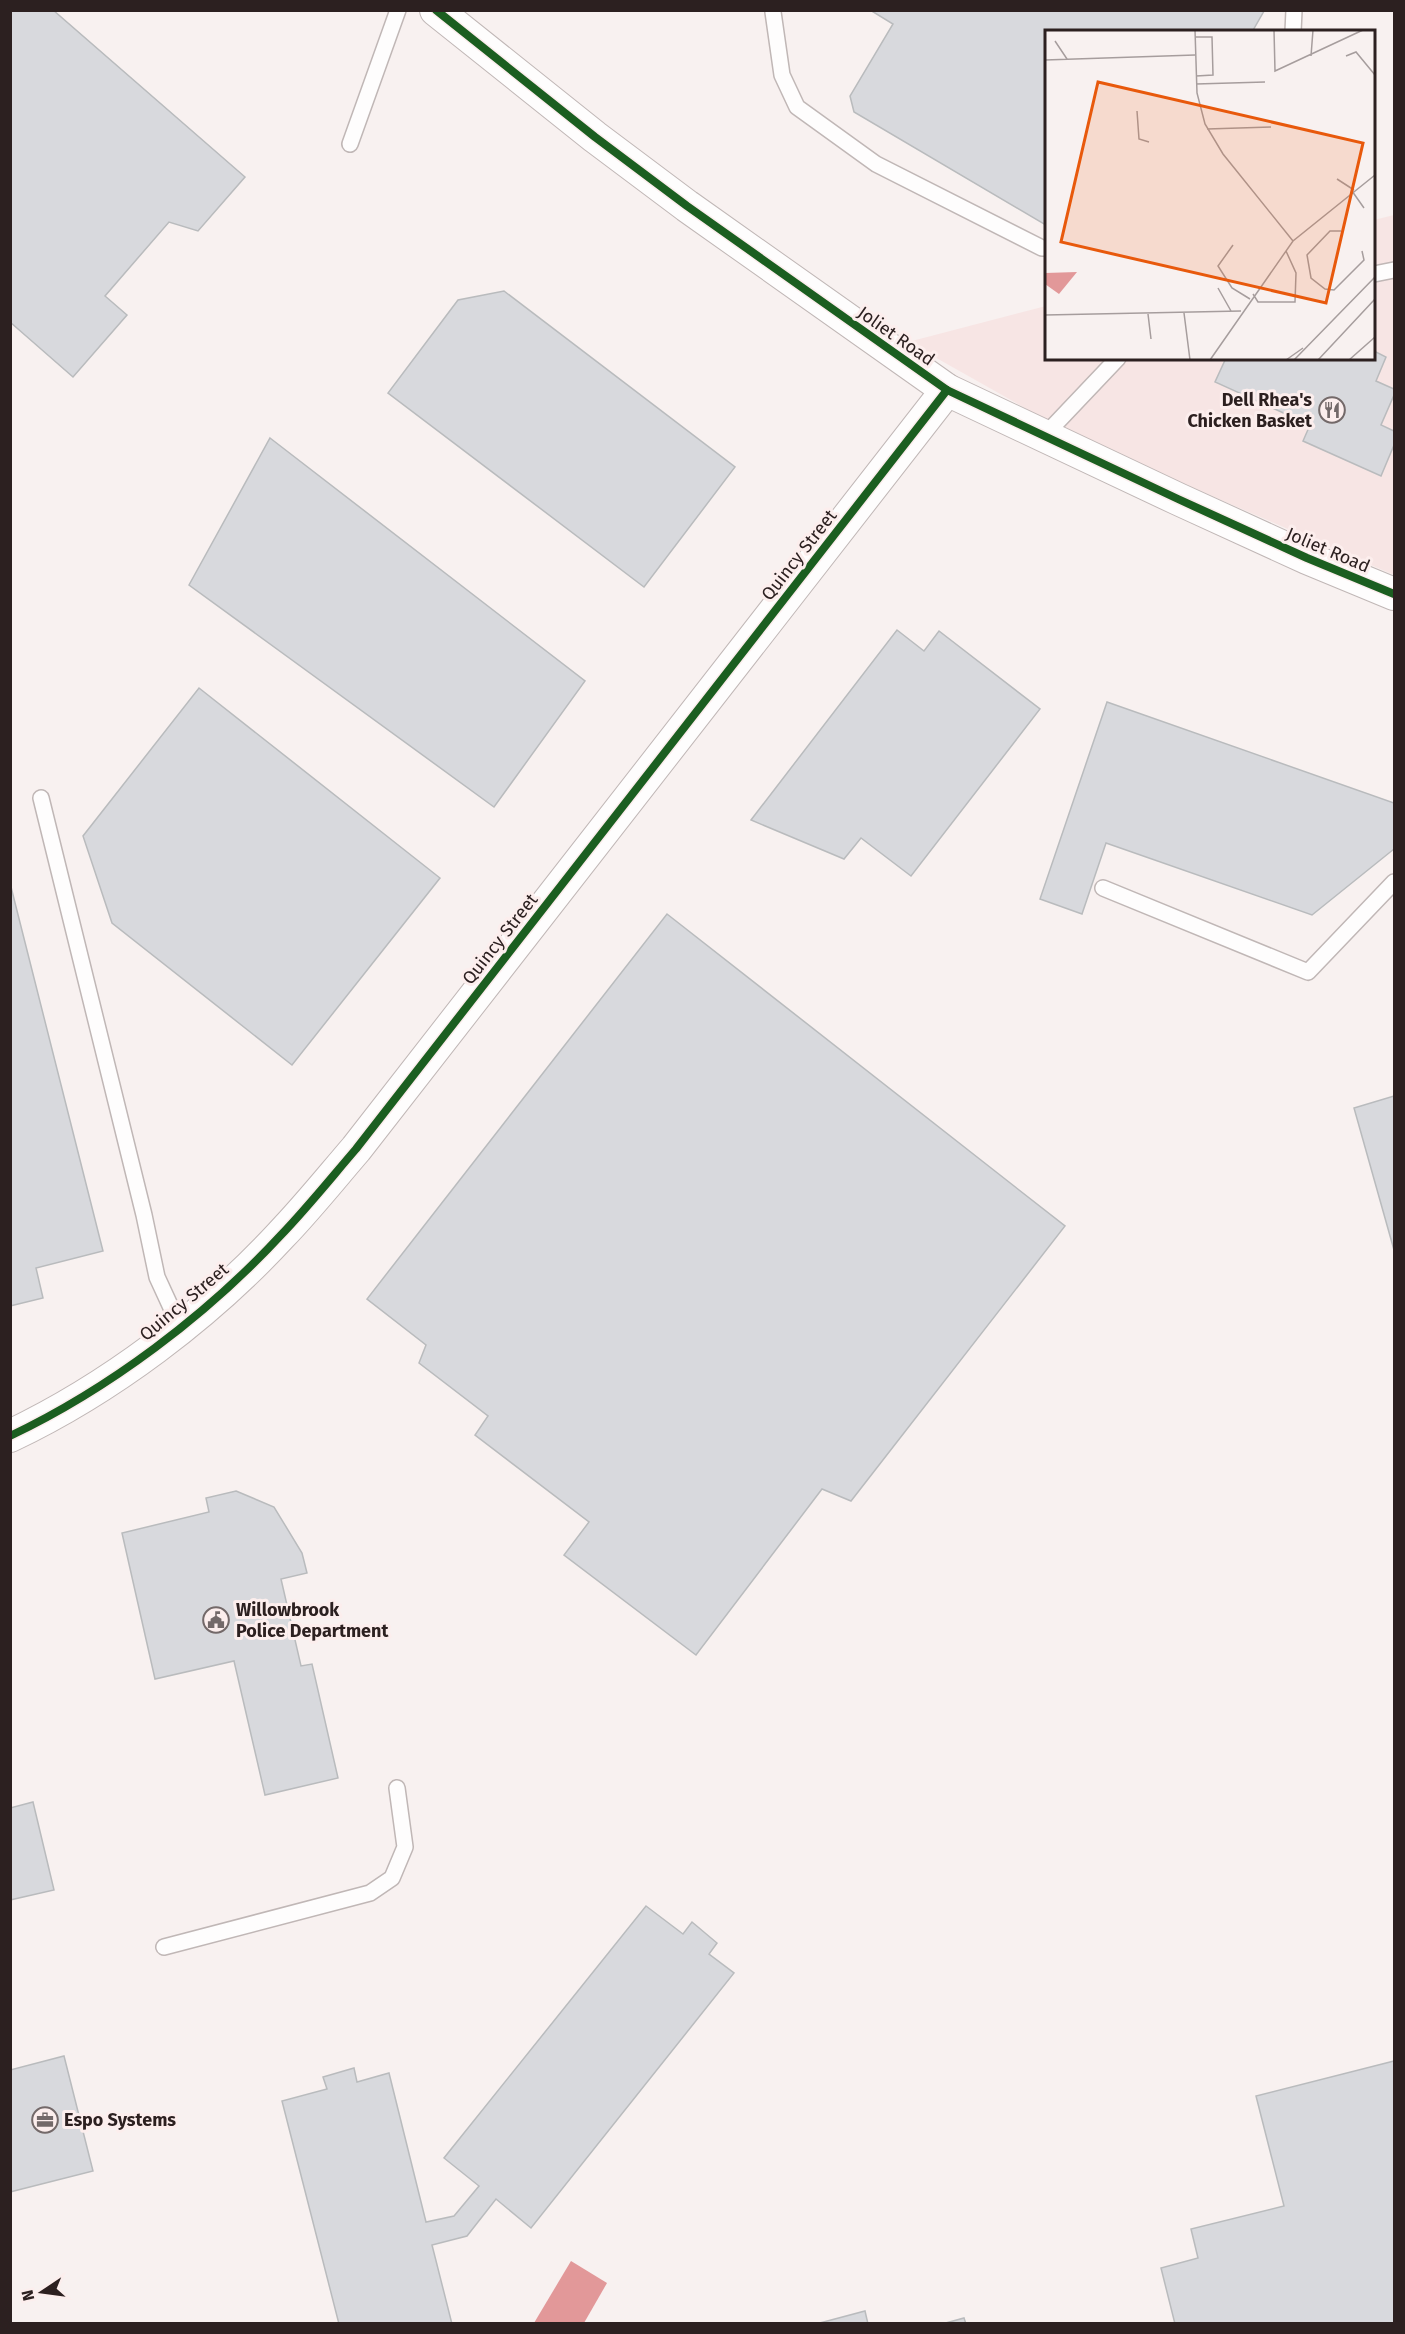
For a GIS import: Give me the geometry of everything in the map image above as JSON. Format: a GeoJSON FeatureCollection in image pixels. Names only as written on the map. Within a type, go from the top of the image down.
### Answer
{"type":"FeatureCollection","features":[{"type":"Feature","properties":{"kind":"street","name":"Joliet Road"},"geometry":{"type":"LineString","coordinates":[[436,10],[595,137],[677,199],[947,390],[1275,543],[1395,594]]}},
{"type":"Feature","properties":{"kind":"street","name":"Quincy Street"},"geometry":{"type":"LineString","coordinates":[[10,1436],[88,1393],[146,1354],[240,1276],[281,1235],[356,1149],[947,390]]}},
{"type":"Feature","properties":{"kind":"lane"},"geometry":{"type":"LineString","coordinates":[[350,144],[398,10]]}},
{"type":"Feature","properties":{"kind":"lane"},"geometry":{"type":"LineString","coordinates":[[1293,30],[1294,10]]}},
{"type":"Feature","properties":{"kind":"lane"},"geometry":{"type":"LineString","coordinates":[[773,12],[782,75],[797,107],[876,164],[1045,248]]}},
{"type":"Feature","properties":{"kind":"lane"},"geometry":{"type":"LineString","coordinates":[[1375,274],[1395,270]]}},
{"type":"Feature","properties":{"kind":"lane"},"geometry":{"type":"LineString","coordinates":[[1044,436],[1116,360]]}},
{"type":"Feature","properties":{"kind":"lane"},"geometry":{"type":"LineString","coordinates":[[41,798],[144,1215],[157,1277],[180,1327]]}},
{"type":"Feature","properties":{"kind":"lane"},"geometry":{"type":"LineString","coordinates":[[1103,888],[1308,972],[1395,882]]}},
{"type":"Feature","properties":{"kind":"lane"},"geometry":{"type":"LineString","coordinates":[[164,1947],[370,1893],[392,1878],[405,1847],[397,1788]]}},
{"type":"Feature","properties":{"kind":"shaded area"},"geometry":{"type":"Polygon","coordinates":[[[1394,215],[1394,575],[1078,438],[908,342],[1045,306],[1045,360],[1375,360],[1375,220],[1394,215]]]}},
{"type":"Feature","properties":{"kind":"shaded area"},"geometry":{"type":"Polygon","coordinates":[[[571,2261],[607,2283],[584,2323],[534,2323],[571,2261]]]}},
{"type":"Feature","properties":{"kind":"building"},"geometry":{"type":"Polygon","coordinates":[[[10,10],[53,10],[245,177],[198,231],[169,222],[105,296],[127,315],[73,377],[10,322],[10,10]]]}},
{"type":"Feature","properties":{"kind":"building"},"geometry":{"type":"Polygon","coordinates":[[[870,10],[1264,10],[1253,30],[1045,30],[1044,224],[854,112],[850,96],[893,24],[870,10]]]}},
{"type":"Feature","properties":{"kind":"building"},"geometry":{"type":"Polygon","coordinates":[[[504,291],[735,467],[644,587],[388,393],[458,300],[504,291]]]}},
{"type":"Feature","properties":{"kind":"building","name":"Dell Rhea's Chicken Basket"},"geometry":{"type":"Polygon","coordinates":[[[1375,352],[1386,357],[1376,381],[1394,389],[1394,395],[1381,425],[1394,431],[1394,445],[1381,476],[1303,441],[1310,425],[1215,382],[1225,360],[1375,360],[1375,352]]]}},
{"type":"Feature","properties":{"kind":"building"},"geometry":{"type":"Polygon","coordinates":[[[270,438],[585,681],[494,807],[189,585],[270,438]]]}},
{"type":"Feature","properties":{"kind":"building"},"geometry":{"type":"Polygon","coordinates":[[[897,630],[924,651],[939,631],[1040,709],[911,876],[861,838],[844,859],[751,820],[897,630]]]}},
{"type":"Feature","properties":{"kind":"building"},"geometry":{"type":"Polygon","coordinates":[[[199,688],[440,878],[292,1065],[112,923],[83,836],[199,688]]]}},
{"type":"Feature","properties":{"kind":"building"},"geometry":{"type":"Polygon","coordinates":[[[1107,702],[1394,803],[1394,849],[1312,915],[1106,843],[1082,914],[1040,899],[1107,702]]]}},
{"type":"Feature","properties":{"kind":"building"},"geometry":{"type":"Polygon","coordinates":[[[10,883],[103,1251],[36,1268],[43,1298],[10,1306],[10,883]]]}},
{"type":"Feature","properties":{"kind":"building"},"geometry":{"type":"Polygon","coordinates":[[[667,914],[1065,1226],[851,1501],[822,1489],[696,1655],[564,1555],[589,1522],[475,1435],[488,1416],[419,1363],[426,1345],[367,1299],[667,914]]]}},
{"type":"Feature","properties":{"kind":"building"},"geometry":{"type":"Polygon","coordinates":[[[1394,1096],[1394,1250],[1354,1108],[1394,1096]]]}},
{"type":"Feature","properties":{"kind":"building","name":"Willowbrook Police Department"},"geometry":{"type":"Polygon","coordinates":[[[236,1491],[274,1507],[302,1553],[307,1573],[281,1579],[301,1666],[312,1664],[338,1778],[265,1795],[234,1661],[155,1679],[122,1533],[209,1512],[206,1498],[236,1491]]]}},
{"type":"Feature","properties":{"kind":"building"},"geometry":{"type":"Polygon","coordinates":[[[33,1802],[54,1890],[10,1900],[10,1808],[33,1802]]]}},
{"type":"Feature","properties":{"kind":"building"},"geometry":{"type":"Polygon","coordinates":[[[646,1906],[683,1934],[692,1922],[717,1943],[709,1954],[734,1973],[531,2228],[496,2199],[467,2236],[432,2245],[452,2324],[339,2324],[282,2101],[327,2089],[323,2077],[354,2068],[357,2082],[389,2073],[426,2222],[454,2216],[479,2186],[444,2158],[646,1906]]]}},
{"type":"Feature","properties":{"kind":"building","name":"Espo Systems"},"geometry":{"type":"Polygon","coordinates":[[[64,2056],[93,2171],[10,2192],[10,2070],[64,2056]]]}},
{"type":"Feature","properties":{"kind":"building"},"geometry":{"type":"Polygon","coordinates":[[[1394,2061],[1394,2324],[1175,2324],[1161,2268],[1198,2258],[1191,2229],[1284,2206],[1256,2096],[1394,2061]]]}},
{"type":"Feature","properties":{"kind":"building"},"geometry":{"type":"Polygon","coordinates":[[[865,2311],[868,2324],[816,2324],[865,2311]]]}},
{"type":"Feature","properties":{"kind":"building"},"geometry":{"type":"Polygon","coordinates":[[[964,2318],[966,2324],[942,2324],[964,2318]]]}},
{"type":"Feature","properties":{"kind":"cycle path"},"geometry":{"type":"LineString","coordinates":[[436,10],[595,137],[687,206],[947,390],[1307,558],[1394,594]]}},
{"type":"Feature","properties":{"kind":"cycle path"},"geometry":{"type":"LineString","coordinates":[[10,1436],[84,1396],[155,1348],[221,1294],[300,1214],[356,1149],[947,390]]}},
{"type":"Feature","properties":{"kind":"place","name":"Dell Rhea's Chicken Basket"},"geometry":{"type":"Point","coordinates":[1332,410]}},
{"type":"Feature","properties":{"kind":"place","name":"Willowbrook Police Department"},"geometry":{"type":"Point","coordinates":[216,1620]}},
{"type":"Feature","properties":{"kind":"place","name":"Espo Systems"},"geometry":{"type":"Point","coordinates":[45,2120]}}]}
